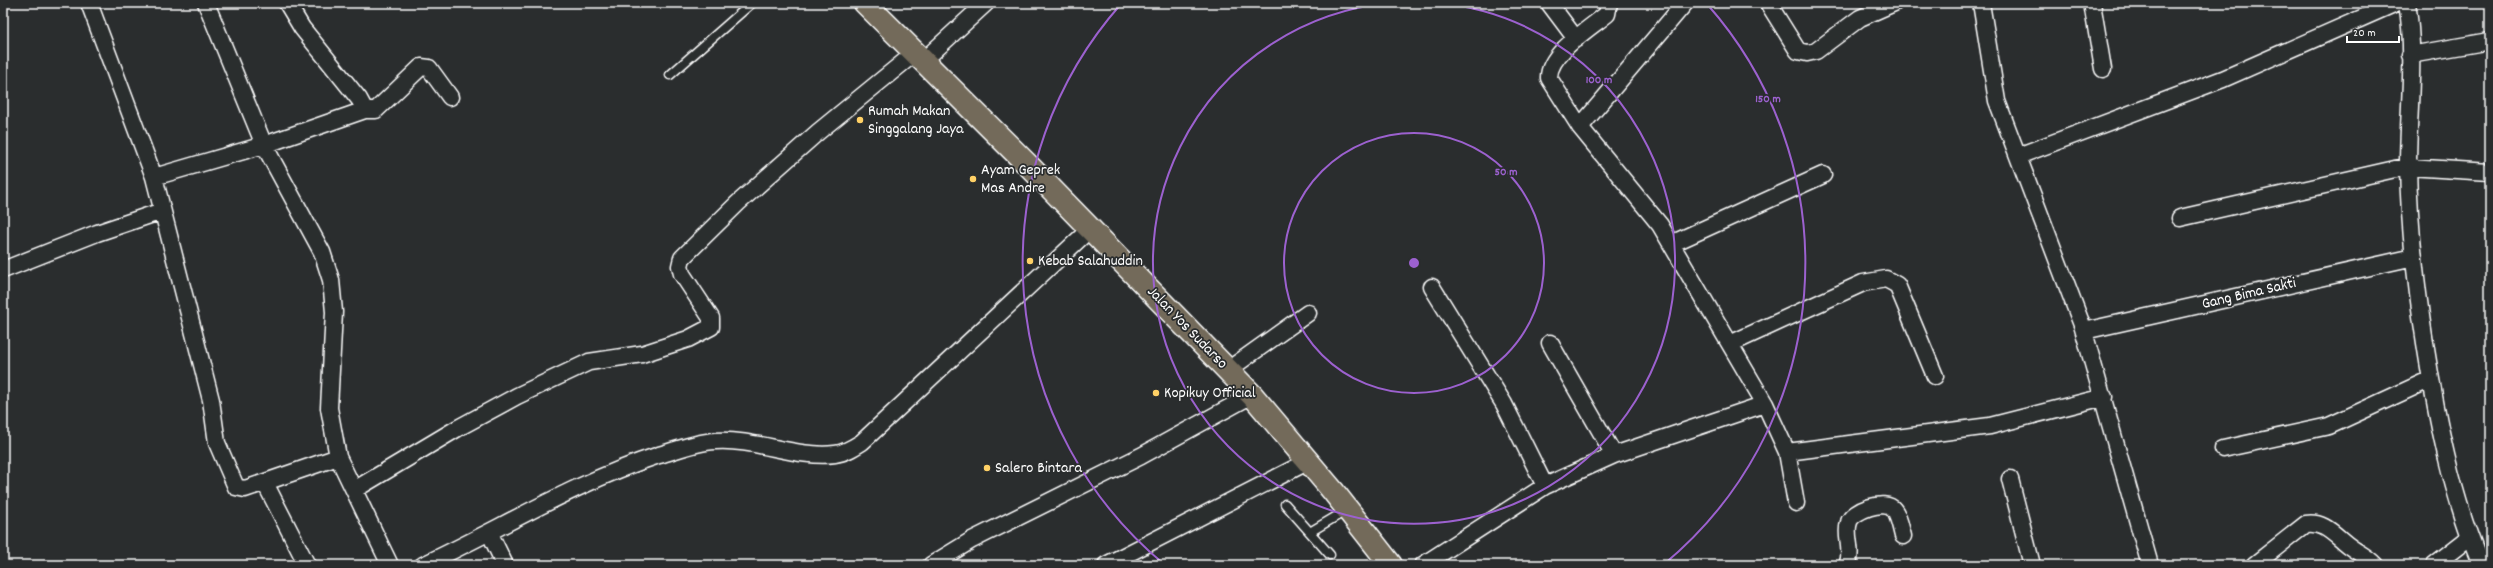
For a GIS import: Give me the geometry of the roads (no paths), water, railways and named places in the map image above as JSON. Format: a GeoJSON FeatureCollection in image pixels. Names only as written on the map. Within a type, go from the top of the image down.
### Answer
{"type":"FeatureCollection","features":[{"type":"Feature","properties":{"kind":"highway","name":"Jalan Yos Sudarso"},"geometry":{"type":"LineString","coordinates":[[865,3],[920,56],[1252,395],[1309,461],[1391,565]]}},
{"type":"Feature","properties":{"kind":"street"},"geometry":{"type":"LineString","coordinates":[[89,3],[154,177],[210,400],[217,443],[227,470],[236,487],[240,489],[265,483],[338,457]]}},
{"type":"Feature","properties":{"kind":"street"},"geometry":{"type":"LineString","coordinates":[[206,3],[264,145],[322,252],[331,280],[334,312],[329,408],[338,457],[390,565]]}},
{"type":"Feature","properties":{"kind":"street"},"geometry":{"type":"LineString","coordinates":[[287,3],[302,28],[360,99],[365,110]]}},
{"type":"Feature","properties":{"kind":"street"},"geometry":{"type":"LineString","coordinates":[[354,490],[458,428],[517,396],[590,362],[642,354],[688,339],[711,327],[711,318],[682,274],[680,266],[682,258],[744,198],[818,132],[920,56],[986,3]]}},
{"type":"Feature","properties":{"kind":"street"},"geometry":{"type":"LineString","coordinates":[[1549,3],[1576,39]]}},
{"type":"Feature","properties":{"kind":"street"},"geometry":{"type":"LineString","coordinates":[[1610,3],[1607,14],[1555,58],[1548,70],[1552,85],[1580,127],[1648,209],[1671,244],[1730,344],[1765,404],[1786,452],[1796,503]]}},
{"type":"Feature","properties":{"kind":"street"},"geometry":{"type":"LineString","coordinates":[[1580,127],[1685,3]]}},
{"type":"Feature","properties":{"kind":"street"},"geometry":{"type":"LineString","coordinates":[[1768,3],[1798,51],[1807,53],[1816,51],[1860,18],[1894,3]]}},
{"type":"Feature","properties":{"kind":"street"},"geometry":{"type":"LineString","coordinates":[[1981,3],[1997,101],[2084,331],[2104,397],[2150,565]]}},
{"type":"Feature","properties":{"kind":"street"},"geometry":{"type":"LineString","coordinates":[[2092,3],[2103,69]]}},
{"type":"Feature","properties":{"kind":"street"},"geometry":{"type":"LineString","coordinates":[[2018,156],[2223,79],[2396,3]]}},
{"type":"Feature","properties":{"kind":"street"},"geometry":{"type":"LineString","coordinates":[[2407,3],[2410,55],[2408,167],[2414,257],[2431,379],[2446,460],[2470,537],[2481,565]]}},
{"type":"Feature","properties":{"kind":"street"},"geometry":{"type":"LineString","coordinates":[[2410,55],[2490,41]]}},
{"type":"Feature","properties":{"kind":"street"},"geometry":{"type":"LineString","coordinates":[[154,177],[264,145],[365,110],[376,110],[421,66],[429,68],[450,98]]}},
{"type":"Feature","properties":{"kind":"street"},"geometry":{"type":"LineString","coordinates":[[2180,218],[2408,167],[2490,172]]}},
{"type":"Feature","properties":{"kind":"street"},"geometry":{"type":"LineString","coordinates":[[1671,244],[1823,175]]}},
{"type":"Feature","properties":{"kind":"street"},"geometry":{"type":"LineString","coordinates":[[3,270],[97,233],[162,211]]}},
{"type":"Feature","properties":{"kind":"street"},"geometry":{"type":"LineString","coordinates":[[423,565],[490,534],[580,486],[633,464],[702,442],[737,441],[818,454],[836,454],[851,449],[862,442],[1090,229]]}},
{"type":"Feature","properties":{"kind":"street","name":"Gang Bima Sakti"},"geometry":{"type":"LineString","coordinates":[[2084,331],[2414,257]]}},
{"type":"Feature","properties":{"kind":"street"},"geometry":{"type":"LineString","coordinates":[[1730,344],[1863,283],[1886,279],[1897,285],[1935,376]]}},
{"type":"Feature","properties":{"kind":"street"},"geometry":{"type":"LineString","coordinates":[[1432,288],[1504,404],[1545,486]]}},
{"type":"Feature","properties":{"kind":"street"},"geometry":{"type":"LineString","coordinates":[[1228,370],[1308,313]]}},
{"type":"Feature","properties":{"kind":"street"},"geometry":{"type":"LineString","coordinates":[[1550,343],[1614,455]]}},
{"type":"Feature","properties":{"kind":"street"},"geometry":{"type":"LineString","coordinates":[[2223,450],[2329,426],[2431,379]]}},
{"type":"Feature","properties":{"kind":"street"},"geometry":{"type":"LineString","coordinates":[[931,565],[972,540],[1141,456],[1252,395]]}},
{"type":"Feature","properties":{"kind":"street"},"geometry":{"type":"LineString","coordinates":[[1786,452],[1990,426],[2104,397]]}},
{"type":"Feature","properties":{"kind":"street"},"geometry":{"type":"LineString","coordinates":[[1423,565],[1545,486],[1614,455],[1765,404]]}},
{"type":"Feature","properties":{"kind":"street"},"geometry":{"type":"LineString","coordinates":[[1106,565],[1309,461]]}},
{"type":"Feature","properties":{"kind":"street"},"geometry":{"type":"LineString","coordinates":[[2010,478],[2032,565]]}},
{"type":"Feature","properties":{"kind":"street"},"geometry":{"type":"LineString","coordinates":[[265,483],[307,565]]}},
{"type":"Feature","properties":{"kind":"street"},"geometry":{"type":"LineString","coordinates":[[1847,565],[1850,554],[1848,524],[1850,518],[1855,514],[1880,505],[1888,505],[1894,510],[1903,536]]}},
{"type":"Feature","properties":{"kind":"street"},"geometry":{"type":"LineString","coordinates":[[2254,565],[2306,524],[2311,523],[2328,528],[2351,547],[2370,559],[2375,565]]}},
{"type":"Feature","properties":{"kind":"street"},"geometry":{"type":"LineString","coordinates":[[490,534],[505,565]]}},
{"type":"Feature","properties":{"kind":"street"},"geometry":{"type":"LineString","coordinates":[[2434,565],[2470,537]]}},
{"type":"Feature","properties":{"kind":"lane"},"geometry":{"type":"LineString","coordinates":[[670,75],[752,3]]}},
{"type":"Feature","properties":{"kind":"lane"},"geometry":{"type":"LineString","coordinates":[[1285,504],[1330,554]]}},
{"type":"Feature","properties":{"kind":"lane"},"geometry":{"type":"LineString","coordinates":[[1310,532],[1348,510]]}},
{"type":"Feature","properties":{"kind":"place","name":"Rumah Makan Singgalang Jaya"},"geometry":{"type":"Point","coordinates":[860,120]}},
{"type":"Feature","properties":{"kind":"place","name":"Ayam Geprek Mas Andre"},"geometry":{"type":"Point","coordinates":[973,179]}},
{"type":"Feature","properties":{"kind":"place","name":"Kebab Salahuddin"},"geometry":{"type":"Point","coordinates":[1030,261]}},
{"type":"Feature","properties":{"kind":"place","name":"Kopikuy Official"},"geometry":{"type":"Point","coordinates":[1156,393]}},
{"type":"Feature","properties":{"kind":"place","name":"Salero Bintara"},"geometry":{"type":"Point","coordinates":[987,468]}}]}
